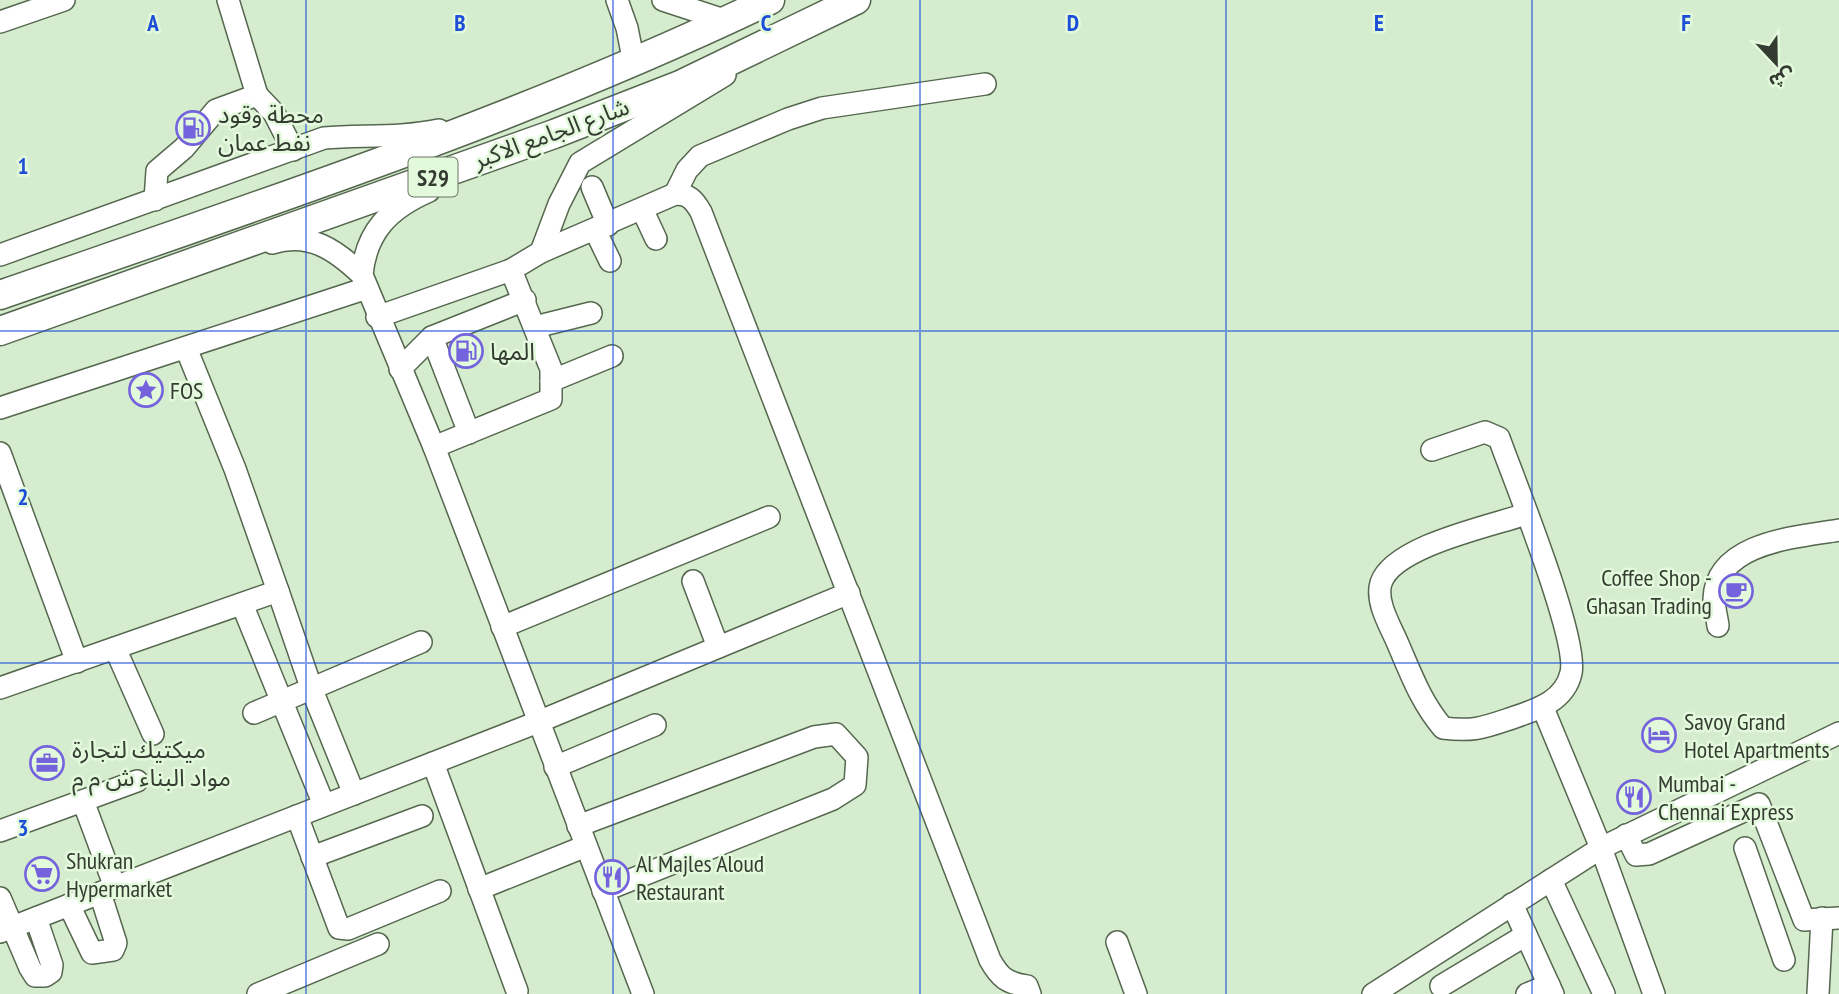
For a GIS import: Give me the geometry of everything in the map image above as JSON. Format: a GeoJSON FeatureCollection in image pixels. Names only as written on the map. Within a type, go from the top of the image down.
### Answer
{"type":"FeatureCollection","features":[{"type":"Feature","properties":{"kind":"main road","name":"شارع الجامع الاكبر"},"geometry":{"type":"LineString","coordinates":[[0,295],[500,118],[634,63],[770,0]]}},
{"type":"Feature","properties":{"kind":"main road","name":"شارع الجامع الاكبر"},"geometry":{"type":"LineString","coordinates":[[0,331],[534,141],[680,85],[856,0]]}},
{"type":"Feature","properties":{"kind":"street"},"geometry":{"type":"LineString","coordinates":[[0,22],[64,0]]}},
{"type":"Feature","properties":{"kind":"street"},"geometry":{"type":"LineString","coordinates":[[228,0],[257,95],[274,113],[293,150]]}},
{"type":"Feature","properties":{"kind":"street"},"geometry":{"type":"LineString","coordinates":[[617,0],[627,28],[634,63]]}},
{"type":"Feature","properties":{"kind":"street"},"geometry":{"type":"LineString","coordinates":[[663,0],[727,21]]}},
{"type":"Feature","properties":{"kind":"street"},"geometry":{"type":"LineString","coordinates":[[541,252],[559,204],[580,163],[794,31]]}},
{"type":"Feature","properties":{"kind":"street"},"geometry":{"type":"LineString","coordinates":[[674,194],[687,170],[701,156],[788,119],[821,108],[985,84]]}},
{"type":"Feature","properties":{"kind":"street"},"geometry":{"type":"LineString","coordinates":[[155,200],[158,171],[184,148],[216,110],[257,95]]}},
{"type":"Feature","properties":{"kind":"street"},"geometry":{"type":"LineString","coordinates":[[0,255],[324,138],[417,135],[500,118]]}},
{"type":"Feature","properties":{"kind":"street"},"geometry":{"type":"LineString","coordinates":[[534,141],[502,161],[406,201],[381,223],[364,251],[365,282],[377,317],[433,447],[643,994]]}},
{"type":"Feature","properties":{"kind":"street"},"geometry":{"type":"LineString","coordinates":[[592,187],[610,261]]}},
{"type":"Feature","properties":{"kind":"street"},"geometry":{"type":"LineString","coordinates":[[377,317],[511,270],[541,252],[674,194],[686,194],[701,212],[990,960],[999,975],[1011,984],[1027,986],[1030,994]]}},
{"type":"Feature","properties":{"kind":"street"},"geometry":{"type":"LineString","coordinates":[[642,209],[656,240]]}},
{"type":"Feature","properties":{"kind":"street"},"geometry":{"type":"LineString","coordinates":[[197,262],[241,253],[286,238],[321,243],[342,256],[365,282]]}},
{"type":"Feature","properties":{"kind":"street"},"geometry":{"type":"LineString","coordinates":[[433,447],[551,399],[551,369],[511,270]]}},
{"type":"Feature","properties":{"kind":"street"},"geometry":{"type":"LineString","coordinates":[[0,408],[186,348],[365,282]]}},
{"type":"Feature","properties":{"kind":"street"},"geometry":{"type":"LineString","coordinates":[[400,369],[432,337],[525,300]]}},
{"type":"Feature","properties":{"kind":"street"},"geometry":{"type":"LineString","coordinates":[[535,327],[591,313]]}},
{"type":"Feature","properties":{"kind":"street"},"geometry":{"type":"LineString","coordinates":[[432,337],[469,433]]}},
{"type":"Feature","properties":{"kind":"street"},"geometry":{"type":"LineString","coordinates":[[186,348],[235,469],[312,690],[354,794]]}},
{"type":"Feature","properties":{"kind":"street"},"geometry":{"type":"LineString","coordinates":[[551,381],[612,356]]}},
{"type":"Feature","properties":{"kind":"street"},"geometry":{"type":"LineString","coordinates":[[1432,450],[1485,432],[1499,438],[1526,514],[1563,619],[1573,658],[1571,675],[1563,692],[1543,708],[1471,732],[1443,727],[1424,706],[1382,607],[1380,585],[1389,568],[1407,554],[1526,514]]}},
{"type":"Feature","properties":{"kind":"street"},"geometry":{"type":"LineString","coordinates":[[0,453],[77,662]]}},
{"type":"Feature","properties":{"kind":"street"},"geometry":{"type":"LineString","coordinates":[[502,627],[769,517]]}},
{"type":"Feature","properties":{"kind":"street"},"geometry":{"type":"LineString","coordinates":[[1718,626],[1714,598],[1722,571],[1742,555],[1779,540],[1839,530]]}},
{"type":"Feature","properties":{"kind":"street"},"geometry":{"type":"LineString","coordinates":[[692,581],[718,647]]}},
{"type":"Feature","properties":{"kind":"street"},"geometry":{"type":"LineString","coordinates":[[0,688],[278,591]]}},
{"type":"Feature","properties":{"kind":"street"},"geometry":{"type":"LineString","coordinates":[[5,930],[538,722],[849,593]]}},
{"type":"Feature","properties":{"kind":"street"},"geometry":{"type":"LineString","coordinates":[[242,604],[324,805]]}},
{"type":"Feature","properties":{"kind":"street"},"geometry":{"type":"LineString","coordinates":[[254,713],[421,642]]}},
{"type":"Feature","properties":{"kind":"street"},"geometry":{"type":"LineString","coordinates":[[115,648],[153,734]]}},
{"type":"Feature","properties":{"kind":"street"},"geometry":{"type":"LineString","coordinates":[[1543,708],[1601,848],[1654,994]]}},
{"type":"Feature","properties":{"kind":"street"},"geometry":{"type":"LineString","coordinates":[[555,767],[656,725]]}},
{"type":"Feature","properties":{"kind":"street"},"geometry":{"type":"LineString","coordinates":[[1373,994],[1601,848],[1839,733]]}},
{"type":"Feature","properties":{"kind":"street"},"geometry":{"type":"LineString","coordinates":[[578,826],[814,737],[836,734],[857,757],[855,785],[834,799],[603,891]]}},
{"type":"Feature","properties":{"kind":"street"},"geometry":{"type":"LineString","coordinates":[[433,763],[517,992]]}},
{"type":"Feature","properties":{"kind":"street"},"geometry":{"type":"LineString","coordinates":[[0,831],[137,781]]}},
{"type":"Feature","properties":{"kind":"street"},"geometry":{"type":"LineString","coordinates":[[69,905],[92,953],[113,950],[116,943],[107,890],[83,801]]}},
{"type":"Feature","properties":{"kind":"street"},"geometry":{"type":"LineString","coordinates":[[1626,835],[1636,855],[1649,854],[1759,804],[1822,919],[1818,994]]}},
{"type":"Feature","properties":{"kind":"street"},"geometry":{"type":"LineString","coordinates":[[297,816],[339,928],[348,929],[440,891]]}},
{"type":"Feature","properties":{"kind":"street"},"geometry":{"type":"LineString","coordinates":[[312,858],[422,816]]}},
{"type":"Feature","properties":{"kind":"street"},"geometry":{"type":"LineString","coordinates":[[479,889],[586,846]]}},
{"type":"Feature","properties":{"kind":"street"},"geometry":{"type":"LineString","coordinates":[[1745,848],[1784,960]]}},
{"type":"Feature","properties":{"kind":"street"},"geometry":{"type":"LineString","coordinates":[[1551,880],[1604,994]]}},
{"type":"Feature","properties":{"kind":"street"},"geometry":{"type":"LineString","coordinates":[[0,898],[5,930],[35,976],[45,976],[51,972],[52,965],[36,918]]}},
{"type":"Feature","properties":{"kind":"street"},"geometry":{"type":"LineString","coordinates":[[1512,904],[1551,990],[1527,994]]}},
{"type":"Feature","properties":{"kind":"street"},"geometry":{"type":"LineString","coordinates":[[1773,928],[1822,919]]}},
{"type":"Feature","properties":{"kind":"street"},"geometry":{"type":"LineString","coordinates":[[1428,958],[1443,990],[1526,935]]}},
{"type":"Feature","properties":{"kind":"street"},"geometry":{"type":"LineString","coordinates":[[1117,942],[1136,994]]}},
{"type":"Feature","properties":{"kind":"street"},"geometry":{"type":"LineString","coordinates":[[258,994],[378,944]]}},
{"type":"Feature","properties":{"kind":"place","name":"محطة وقود نفط عمان"},"geometry":{"type":"Point","coordinates":[193,128]}},
{"type":"Feature","properties":{"kind":"place","name":"المه‍ا"},"geometry":{"type":"Point","coordinates":[466,351]}},
{"type":"Feature","properties":{"kind":"place","name":"FOS"},"geometry":{"type":"Point","coordinates":[146,390]}},
{"type":"Feature","properties":{"kind":"place","name":"Coffee Shop - Ghasan Trading"},"geometry":{"type":"Point","coordinates":[1736,591]}},
{"type":"Feature","properties":{"kind":"place","name":"Savoy Grand Hotel Apartments"},"geometry":{"type":"Point","coordinates":[1659,735]}},
{"type":"Feature","properties":{"kind":"place","name":"ميكتيك لتجارة مواد البناء ش م م"},"geometry":{"type":"Point","coordinates":[47,763]}},
{"type":"Feature","properties":{"kind":"place","name":"Mumbai - Chennai Express"},"geometry":{"type":"Point","coordinates":[1634,797]}},
{"type":"Feature","properties":{"kind":"place","name":"Shukran Hypermarket"},"geometry":{"type":"Point","coordinates":[42,874]}},
{"type":"Feature","properties":{"kind":"place","name":"Al Majles Aloud Restaurant"},"geometry":{"type":"Point","coordinates":[612,877]}}]}
